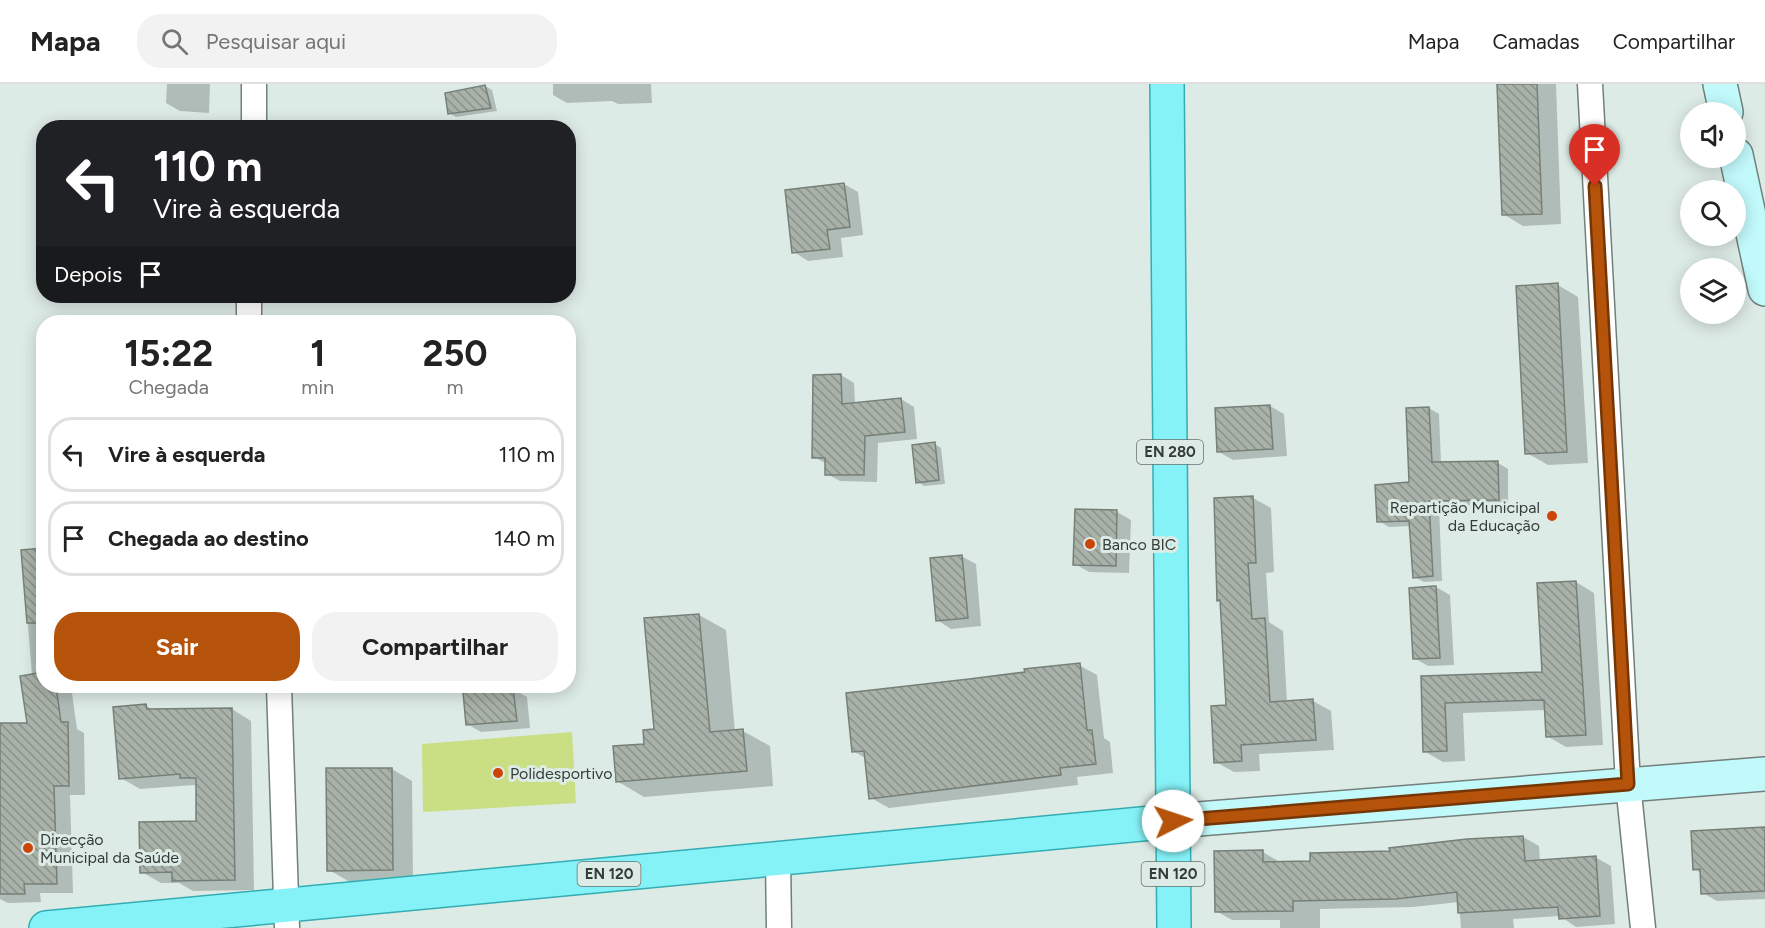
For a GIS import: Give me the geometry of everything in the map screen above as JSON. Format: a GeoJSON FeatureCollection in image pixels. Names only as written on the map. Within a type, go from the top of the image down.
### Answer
{"type":"FeatureCollection","features":[{"type":"Feature","properties":{"kind":"main road","name":"EN 280"},"geometry":{"type":"LineString","coordinates":[[1167,84],[1173,821]]}},
{"type":"Feature","properties":{"kind":"main road","name":"EN 120"},"geometry":{"type":"LineString","coordinates":[[46,928],[287,916],[778,858],[1173,821],[1173,928]]}},
{"type":"Feature","properties":{"kind":"street"},"geometry":{"type":"LineString","coordinates":[[254,84],[254,120]]}},
{"type":"Feature","properties":{"kind":"street"},"geometry":{"type":"LineString","coordinates":[[1720,84],[1724,102]]}},
{"type":"Feature","properties":{"kind":"street"},"geometry":{"type":"LineString","coordinates":[[1592,86],[1628,784],[1643,928]]}},
{"type":"Feature","properties":{"kind":"street"},"geometry":{"type":"LineString","coordinates":[[1739,168],[1765,289]]}},
{"type":"Feature","properties":{"kind":"street"},"geometry":{"type":"LineString","coordinates":[[279,693],[287,916]]}},
{"type":"Feature","properties":{"kind":"street"},"geometry":{"type":"LineString","coordinates":[[1173,821],[1765,774]]}},
{"type":"Feature","properties":{"kind":"street"},"geometry":{"type":"LineString","coordinates":[[778,858],[780,928]]}},
{"type":"Feature","properties":{"kind":"green space","name":"Polidesportivo"},"geometry":{"type":"Polygon","coordinates":[[[572,732],[576,803],[423,812],[422,744],[572,732]]]}},
{"type":"Feature","properties":{"kind":"building"},"geometry":{"type":"Polygon","coordinates":[[[1497,84],[1537,84],[1542,214],[1502,215],[1497,84]]]}},
{"type":"Feature","properties":{"kind":"building"},"geometry":{"type":"Polygon","coordinates":[[[485,85],[491,108],[448,114],[445,93],[485,85]]]}},
{"type":"Feature","properties":{"kind":"building"},"geometry":{"type":"Polygon","coordinates":[[[844,183],[850,227],[827,230],[830,249],[792,253],[785,190],[844,183]]]}},
{"type":"Feature","properties":{"kind":"building"},"geometry":{"type":"Polygon","coordinates":[[[1558,283],[1567,452],[1525,454],[1516,286],[1558,283]]]}},
{"type":"Feature","properties":{"kind":"building"},"geometry":{"type":"Polygon","coordinates":[[[841,374],[842,404],[901,398],[905,432],[865,436],[864,475],[825,475],[825,458],[812,458],[813,375],[841,374]]]}},
{"type":"Feature","properties":{"kind":"building"},"geometry":{"type":"Polygon","coordinates":[[[1270,405],[1273,449],[1217,452],[1215,408],[1270,405]]]}},
{"type":"Feature","properties":{"kind":"building"},"geometry":{"type":"Polygon","coordinates":[[[1429,407],[1432,462],[1498,461],[1499,500],[1429,501],[1433,576],[1413,578],[1409,521],[1377,522],[1375,485],[1409,482],[1406,408],[1429,407]]]}},
{"type":"Feature","properties":{"kind":"building"},"geometry":{"type":"Polygon","coordinates":[[[935,442],[939,480],[916,483],[912,445],[935,442]]]}},
{"type":"Feature","properties":{"kind":"building"},"geometry":{"type":"Polygon","coordinates":[[[1253,496],[1256,563],[1248,563],[1252,619],[1265,618],[1270,702],[1313,699],[1316,740],[1241,745],[1242,761],[1214,763],[1211,706],[1226,705],[1220,600],[1217,601],[1214,498],[1253,496]]]}},
{"type":"Feature","properties":{"kind":"building"},"geometry":{"type":"Polygon","coordinates":[[[1075,509],[1117,510],[1116,566],[1073,565],[1075,509]]]}},
{"type":"Feature","properties":{"kind":"building"},"geometry":{"type":"Polygon","coordinates":[[[36,549],[36,623],[27,623],[21,550],[36,549]]]}},
{"type":"Feature","properties":{"kind":"building"},"geometry":{"type":"Polygon","coordinates":[[[962,555],[968,618],[936,621],[930,558],[962,555]]]}},
{"type":"Feature","properties":{"kind":"building"},"geometry":{"type":"Polygon","coordinates":[[[1576,581],[1586,735],[1546,737],[1544,700],[1445,703],[1447,751],[1423,752],[1421,676],[1542,672],[1537,583],[1576,581]]]}},
{"type":"Feature","properties":{"kind":"building"},"geometry":{"type":"Polygon","coordinates":[[[1436,586],[1440,658],[1413,659],[1409,588],[1436,586]]]}},
{"type":"Feature","properties":{"kind":"building"},"geometry":{"type":"Polygon","coordinates":[[[699,614],[710,732],[743,729],[747,771],[616,782],[613,746],[644,744],[643,730],[654,729],[644,618],[699,614]]]}},
{"type":"Feature","properties":{"kind":"building"},"geometry":{"type":"Polygon","coordinates":[[[1080,663],[1087,730],[1092,730],[1096,764],[1060,768],[1061,775],[869,799],[864,751],[852,752],[846,693],[1025,672],[1024,669],[1080,663]]]}},
{"type":"Feature","properties":{"kind":"building"},"geometry":{"type":"Polygon","coordinates":[[[36,673],[36,693],[57,693],[61,722],[68,722],[69,786],[54,786],[57,884],[24,884],[25,894],[0,894],[0,723],[27,723],[20,676],[36,673]]]}},
{"type":"Feature","properties":{"kind":"building"},"geometry":{"type":"Polygon","coordinates":[[[463,693],[514,693],[517,721],[466,725],[463,693]]]}},
{"type":"Feature","properties":{"kind":"building"},"geometry":{"type":"Polygon","coordinates":[[[146,704],[147,709],[232,708],[235,880],[172,881],[172,872],[140,873],[139,822],[196,821],[196,778],[180,778],[180,774],[119,779],[113,707],[146,704]]]}},
{"type":"Feature","properties":{"kind":"building"},"geometry":{"type":"Polygon","coordinates":[[[326,768],[392,768],[393,870],[327,871],[326,768]]]}},
{"type":"Feature","properties":{"kind":"building"},"geometry":{"type":"Polygon","coordinates":[[[1765,827],[1765,891],[1701,894],[1700,869],[1693,870],[1691,831],[1765,827]]]}},
{"type":"Feature","properties":{"kind":"building"},"geometry":{"type":"Polygon","coordinates":[[[1523,836],[1525,861],[1596,856],[1600,916],[1559,919],[1558,907],[1458,913],[1457,892],[1396,899],[1293,901],[1293,911],[1215,912],[1214,851],[1263,850],[1263,862],[1310,861],[1310,853],[1390,851],[1389,848],[1467,839],[1523,836]]]}},
{"type":"Feature","properties":{"kind":"place","name":"Repartição Municipal da Educação"},"geometry":{"type":"Point","coordinates":[1552,516]}},
{"type":"Feature","properties":{"kind":"place","name":"Banco BIC"},"geometry":{"type":"Point","coordinates":[1090,544]}},
{"type":"Feature","properties":{"kind":"place","name":"Polidesportivo"},"geometry":{"type":"Point","coordinates":[498,773]}},
{"type":"Feature","properties":{"kind":"place","name":"Direcção Municipal da Saúde"},"geometry":{"type":"Point","coordinates":[28,848]}},
{"type":"Feature","properties":{"kind":"route"},"geometry":{"type":"LineString","coordinates":[[1173,821],[1628,784],[1595,186]]}}]}
